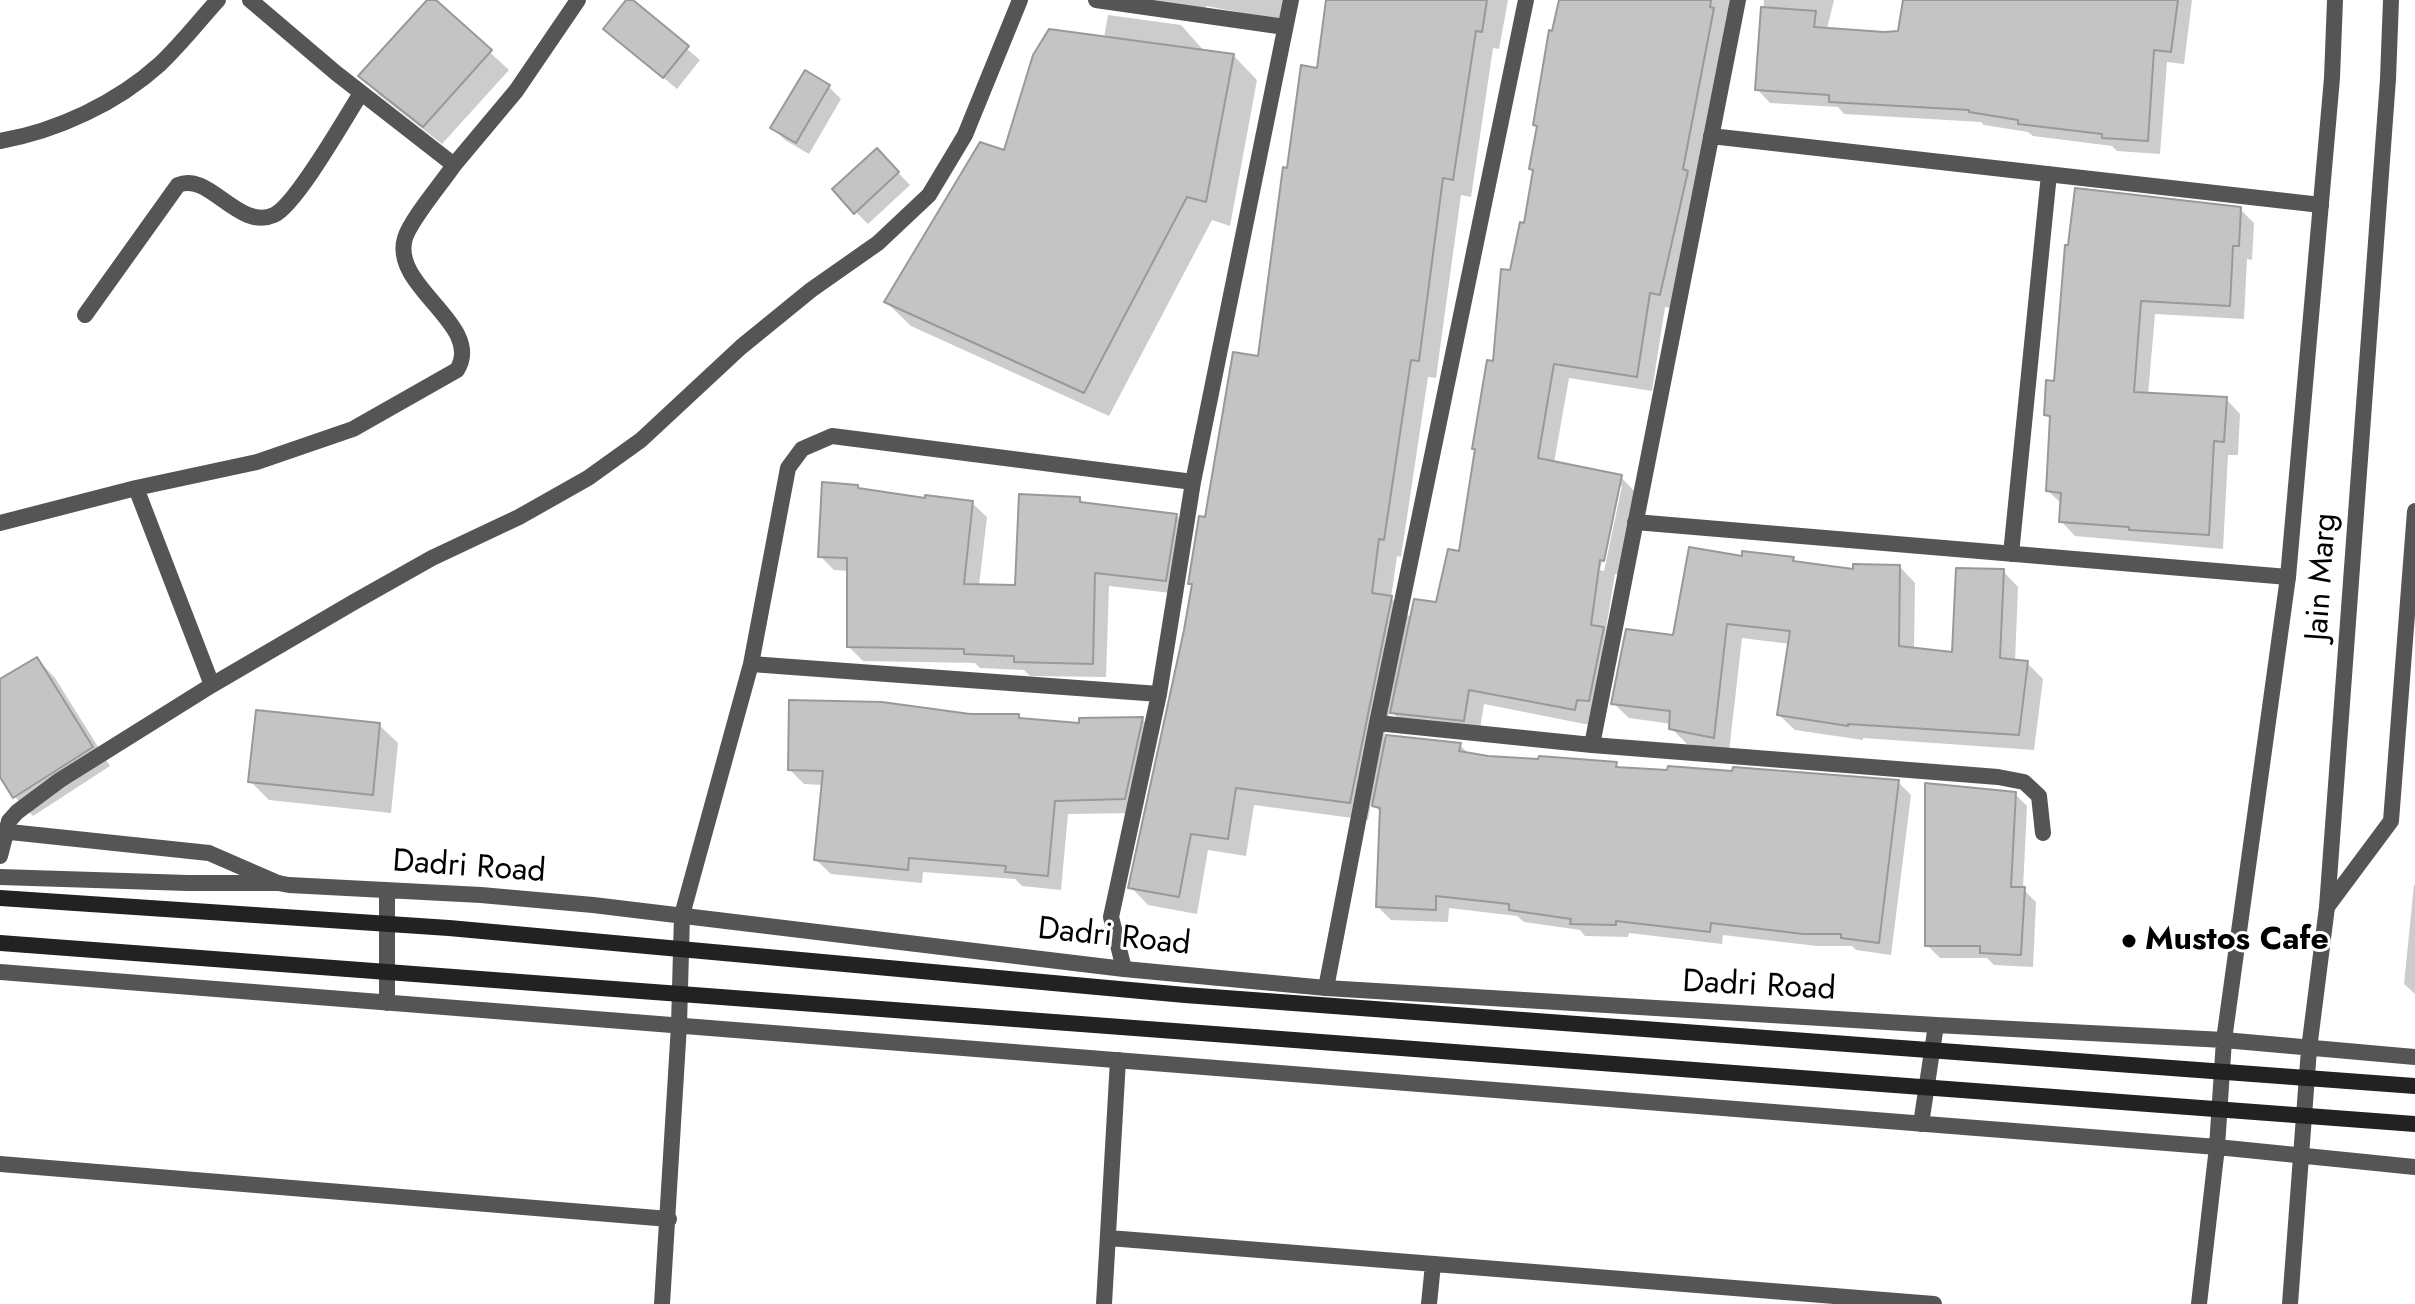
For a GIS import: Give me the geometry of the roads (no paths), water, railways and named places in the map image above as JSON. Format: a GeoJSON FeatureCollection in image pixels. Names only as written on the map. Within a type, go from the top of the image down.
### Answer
{"type":"FeatureCollection","features":[{"type":"Feature","properties":{"kind":"main road"},"geometry":{"type":"LineString","coordinates":[[0,898],[449,928],[1185,995],[2415,1086]]}},
{"type":"Feature","properties":{"kind":"main road"},"geometry":{"type":"LineString","coordinates":[[0,943],[2415,1124]]}},
{"type":"Feature","properties":{"kind":"street"},"geometry":{"type":"LineString","coordinates":[[0,141],[27,136],[95,110],[158,65],[218,0]]}},
{"type":"Feature","properties":{"kind":"street"},"geometry":{"type":"LineString","coordinates":[[250,0],[361,93],[454,165]]}},
{"type":"Feature","properties":{"kind":"street"},"geometry":{"type":"LineString","coordinates":[[0,523],[136,488],[257,462],[353,429],[457,370],[462,361],[463,348],[458,334],[409,271],[403,254],[405,237],[454,165],[516,91],[578,0]]}},
{"type":"Feature","properties":{"kind":"street"},"geometry":{"type":"LineString","coordinates":[[0,856],[2,831],[17,812],[60,780],[212,685],[432,558],[519,517],[588,478],[641,440],[741,347],[811,290],[878,243],[929,195],[965,135],[1020,0]]}},
{"type":"Feature","properties":{"kind":"street"},"geometry":{"type":"LineString","coordinates":[[1096,0],[1285,27]]}},
{"type":"Feature","properties":{"kind":"street"},"geometry":{"type":"LineString","coordinates":[[1124,969],[1111,917],[1159,694],[1193,482],[1291,0]]}},
{"type":"Feature","properties":{"kind":"street"},"geometry":{"type":"LineString","coordinates":[[1326,988],[1377,723],[1526,0]]}},
{"type":"Feature","properties":{"kind":"street"},"geometry":{"type":"LineString","coordinates":[[1592,745],[1738,0]]}},
{"type":"Feature","properties":{"kind":"street","name":"Jain Marg"},"geometry":{"type":"LineString","coordinates":[[2199,1304],[2217,1147],[2224,1040],[2288,577],[2332,78],[2335,0]]}},
{"type":"Feature","properties":{"kind":"street","name":"Jain Marg"},"geometry":{"type":"LineString","coordinates":[[2290,1304],[2309,1049],[2327,907],[2387,95],[2391,0]]}},
{"type":"Feature","properties":{"kind":"street"},"geometry":{"type":"LineString","coordinates":[[85,315],[178,185],[186,181],[196,183],[250,215],[275,215],[292,199],[361,93]]}},
{"type":"Feature","properties":{"kind":"street"},"geometry":{"type":"LineString","coordinates":[[1711,136],[2321,205]]}},
{"type":"Feature","properties":{"kind":"street"},"geometry":{"type":"LineString","coordinates":[[2011,554],[2049,174]]}},
{"type":"Feature","properties":{"kind":"street"},"geometry":{"type":"LineString","coordinates":[[662,1304],[679,1025],[682,915],[751,664],[788,468],[802,449],[832,436],[1193,482]]}},
{"type":"Feature","properties":{"kind":"street"},"geometry":{"type":"LineString","coordinates":[[136,488],[212,685]]}},
{"type":"Feature","properties":{"kind":"street"},"geometry":{"type":"LineString","coordinates":[[2327,907],[2391,821],[2415,511]]}},
{"type":"Feature","properties":{"kind":"street"},"geometry":{"type":"LineString","coordinates":[[1635,522],[2288,577]]}},
{"type":"Feature","properties":{"kind":"street"},"geometry":{"type":"LineString","coordinates":[[751,664],[1159,694]]}},
{"type":"Feature","properties":{"kind":"street"},"geometry":{"type":"LineString","coordinates":[[1377,723],[1592,745],[1998,777],[2024,782],[2039,796],[2043,833]]}},
{"type":"Feature","properties":{"kind":"street"},"geometry":{"type":"LineString","coordinates":[[2,831],[209,853],[278,883]]}},
{"type":"Feature","properties":{"kind":"street","name":"Dadri Road"},"geometry":{"type":"LineString","coordinates":[[0,877],[278,883],[593,905],[1124,969],[1326,988],[2224,1040],[2309,1049]]}},
{"type":"Feature","properties":{"kind":"street"},"geometry":{"type":"LineString","coordinates":[[387,890],[387,1003]]}},
{"type":"Feature","properties":{"kind":"street"},"geometry":{"type":"LineString","coordinates":[[0,972],[2217,1147],[2415,1167]]}},
{"type":"Feature","properties":{"kind":"street"},"geometry":{"type":"LineString","coordinates":[[1921,1124],[1936,1025]]}},
{"type":"Feature","properties":{"kind":"street"},"geometry":{"type":"LineString","coordinates":[[2309,1049],[2415,1057]]}},
{"type":"Feature","properties":{"kind":"street"},"geometry":{"type":"LineString","coordinates":[[1104,1304],[1118,1060]]}},
{"type":"Feature","properties":{"kind":"street"},"geometry":{"type":"LineString","coordinates":[[0,1164],[669,1219]]}},
{"type":"Feature","properties":{"kind":"street"},"geometry":{"type":"LineString","coordinates":[[1109,1238],[1861,1301],[1934,1304]]}},
{"type":"Feature","properties":{"kind":"street"},"geometry":{"type":"LineString","coordinates":[[1429,1304],[1433,1264]]}},
{"type":"Feature","properties":{"kind":"place","name":"Mustos Cafe"},"geometry":{"type":"Point","coordinates":[2129,941]}}]}
